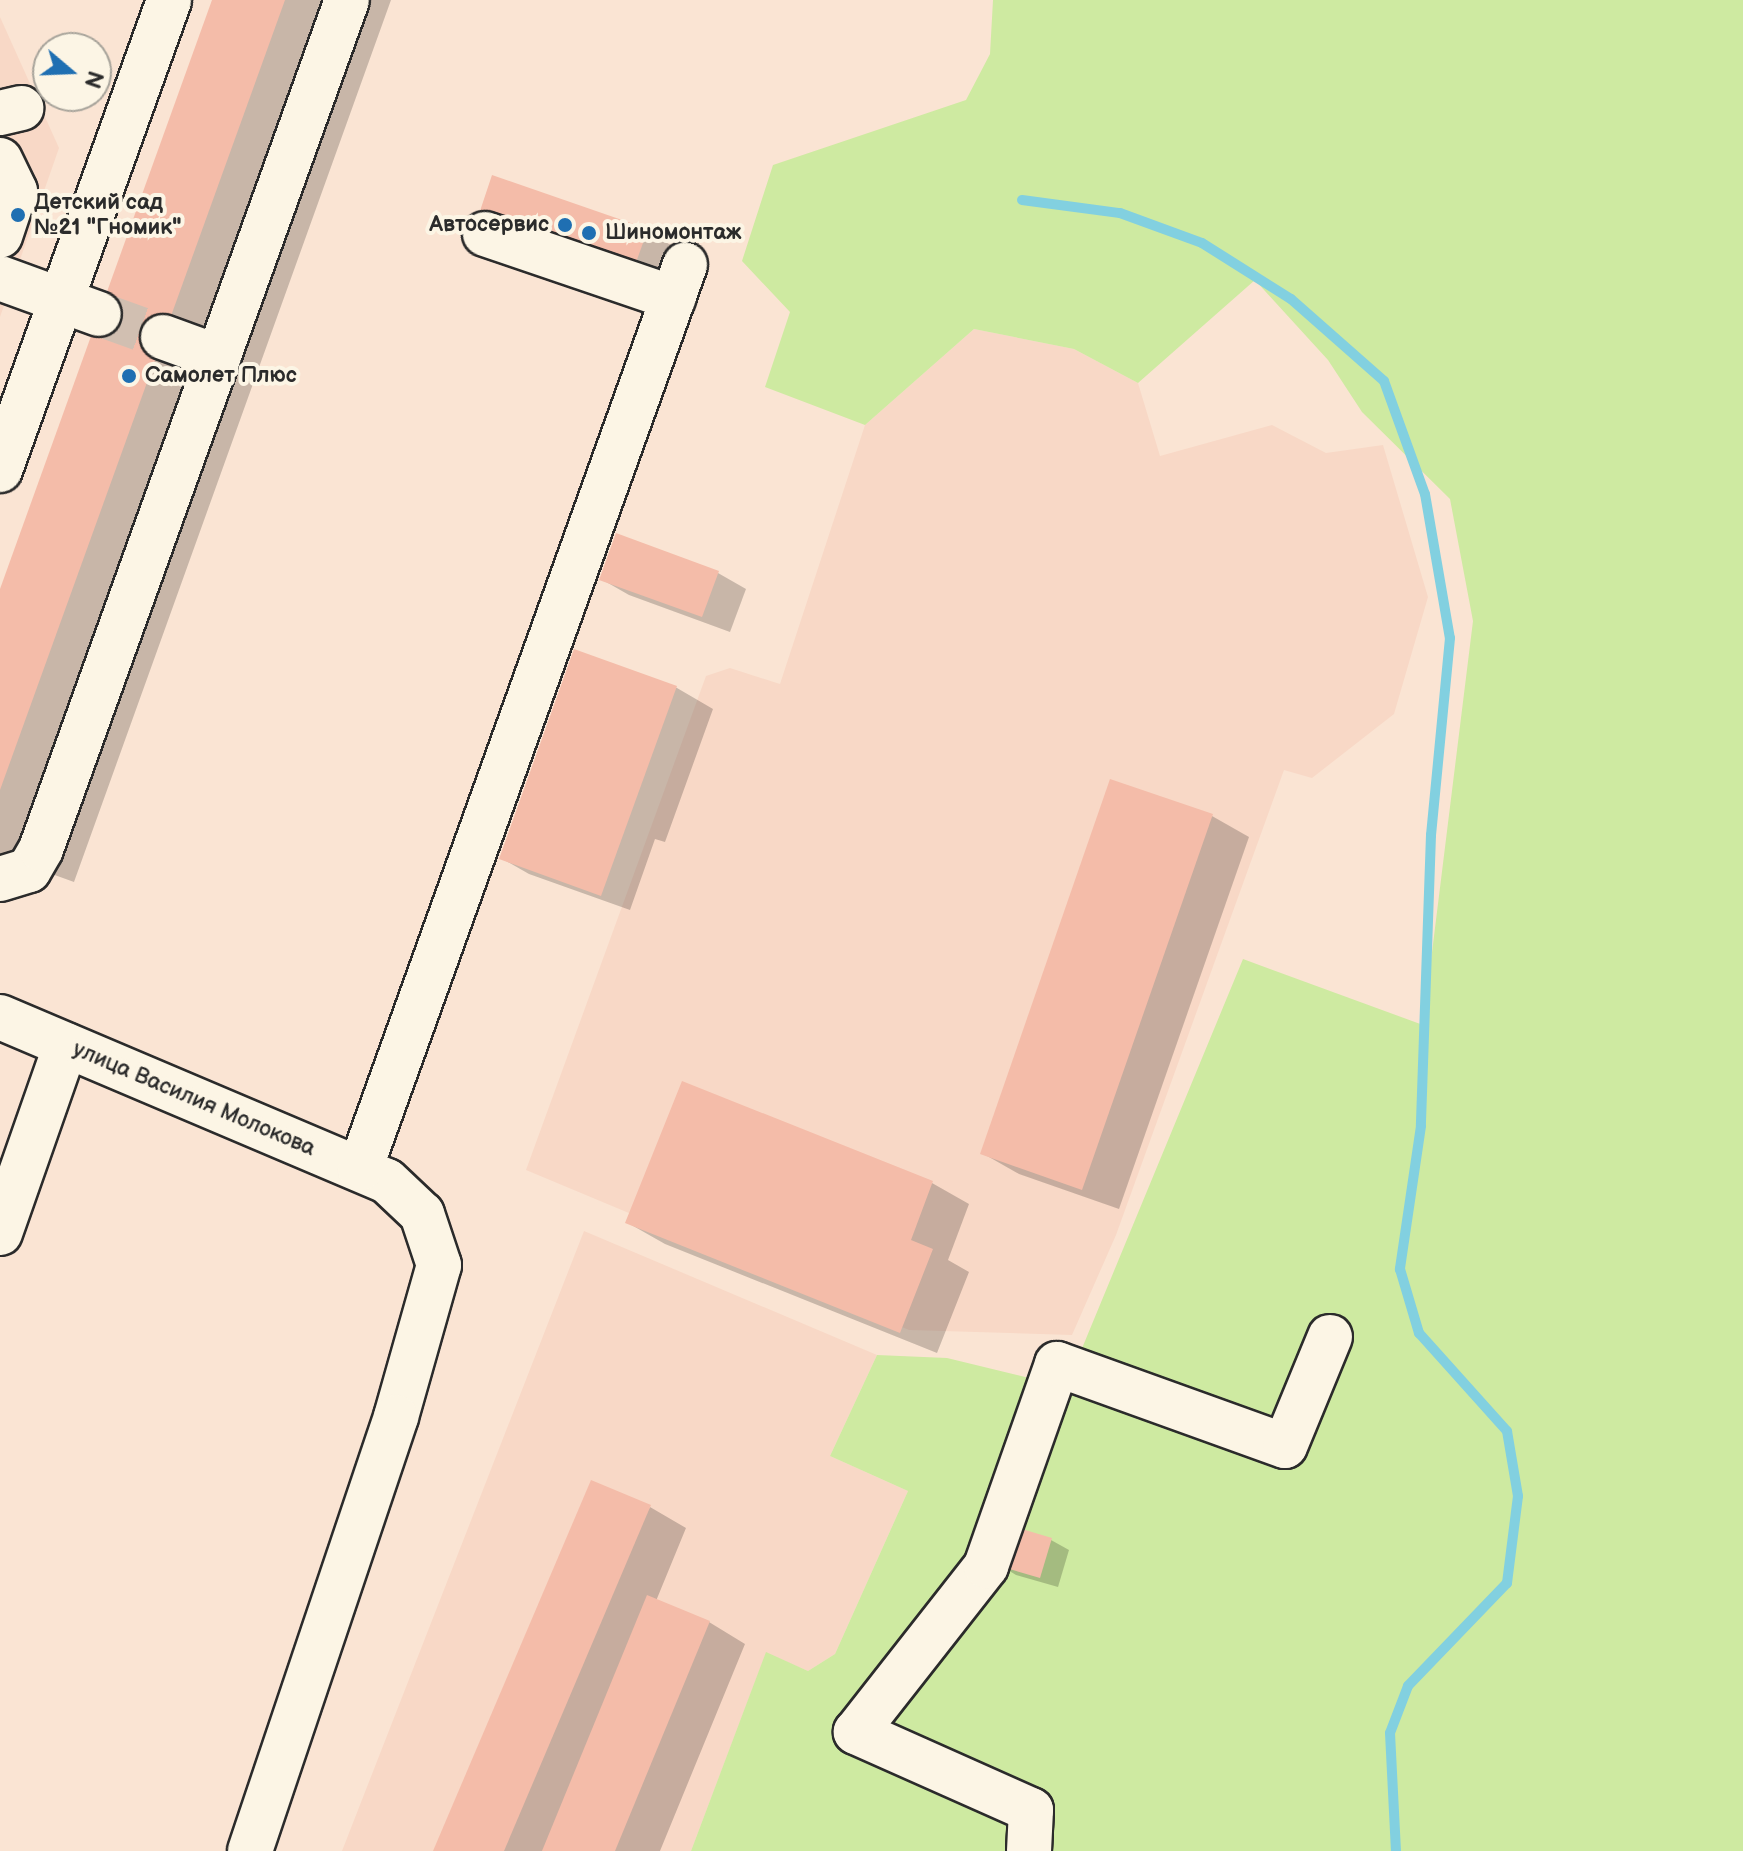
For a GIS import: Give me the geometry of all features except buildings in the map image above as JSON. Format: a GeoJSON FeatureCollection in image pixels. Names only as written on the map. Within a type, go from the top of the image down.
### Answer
{"type":"FeatureCollection","features":[{"type":"Feature","properties":{"kind":"street"},"geometry":{"type":"LineString","coordinates":[[0,470],[80,307],[169,0]]}},
{"type":"Feature","properties":{"kind":"street"},"geometry":{"type":"LineString","coordinates":[[0,879],[29,870],[41,849],[347,0]]}},
{"type":"Feature","properties":{"kind":"street"},"geometry":{"type":"LineString","coordinates":[[0,160],[15,191],[0,236]]}},
{"type":"Feature","properties":{"kind":"street"},"geometry":{"type":"LineString","coordinates":[[250,1851],[396,1417],[439,1265],[422,1214],[374,1175],[679,282],[485,234]]}},
{"type":"Feature","properties":{"kind":"street"},"geometry":{"type":"LineString","coordinates":[[0,278],[80,307]]}},
{"type":"Feature","properties":{"kind":"street"},"geometry":{"type":"LineString","coordinates":[[163,337],[218,357]]}},
{"type":"Feature","properties":{"kind":"street","name":"улица Василия Молокова"},"geometry":{"type":"LineString","coordinates":[[0,1017],[374,1175]]}},
{"type":"Feature","properties":{"kind":"street"},"geometry":{"type":"LineString","coordinates":[[0,1233],[66,1045]]}},
{"type":"Feature","properties":{"kind":"street"},"geometry":{"type":"LineString","coordinates":[[1029,1851],[1031,1810],[856,1732],[986,1566],[1057,1364],[1285,1446],[1330,1337]]}},
{"type":"Feature","properties":{"kind":"shaded area","name":"Детский сад №21 \"Гномик\""},"geometry":{"type":"Polygon","coordinates":[[[0,17],[32,88],[32,112],[43,112],[59,148],[0,317],[0,17]]]}},
{"type":"Feature","properties":{"kind":"shaded area"},"geometry":{"type":"Polygon","coordinates":[[[974,329],[1074,349],[1138,383],[1160,456],[1272,425],[1326,453],[1383,445],[1428,597],[1394,714],[1312,778],[1284,770],[1116,1235],[1072,1335],[909,1330],[526,1170],[706,676],[730,668],[780,684],[865,425],[974,329]]]}},
{"type":"Feature","properties":{"kind":"shaded area"},"geometry":{"type":"Polygon","coordinates":[[[584,1231],[877,1355],[830,1456],[908,1491],[835,1654],[808,1671],[766,1653],[691,1851],[342,1851],[584,1231]]]}},
{"type":"Feature","properties":{"kind":"green space"},"geometry":{"type":"Polygon","coordinates":[[[993,0],[1743,0],[1743,1851],[691,1851],[766,1652],[808,1671],[835,1654],[908,1491],[830,1456],[877,1355],[947,1358],[1066,1387],[1243,959],[1423,1025],[1473,621],[1450,499],[1362,412],[1328,360],[1255,280],[1138,383],[1074,349],[974,329],[865,425],[765,387],[790,312],[742,261],[773,165],[966,100],[990,54],[993,0]]]}},
{"type":"Feature","properties":{"kind":"waterway"},"geometry":{"type":"LineString","coordinates":[[1022,200],[1120,213],[1202,243],[1291,299],[1384,381],[1425,494],[1450,638],[1431,835],[1421,1126],[1400,1269],[1419,1333],[1507,1431],[1518,1496],[1507,1583],[1408,1686],[1390,1733],[1396,1851]]}},
{"type":"Feature","properties":{"kind":"tunnel"},"geometry":{"type":"LineString","coordinates":[[99,314],[163,337]]}},
{"type":"Feature","properties":{"kind":"place","name":"Детский сад №21 \"Гномик\""},"geometry":{"type":"Point","coordinates":[18,215]}},
{"type":"Feature","properties":{"kind":"place","name":"Автосервис"},"geometry":{"type":"Point","coordinates":[565,225]}},
{"type":"Feature","properties":{"kind":"place","name":"Шиномонтаж"},"geometry":{"type":"Point","coordinates":[589,233]}},
{"type":"Feature","properties":{"kind":"place","name":"Самолет Плюс"},"geometry":{"type":"Point","coordinates":[129,376]}}]}
